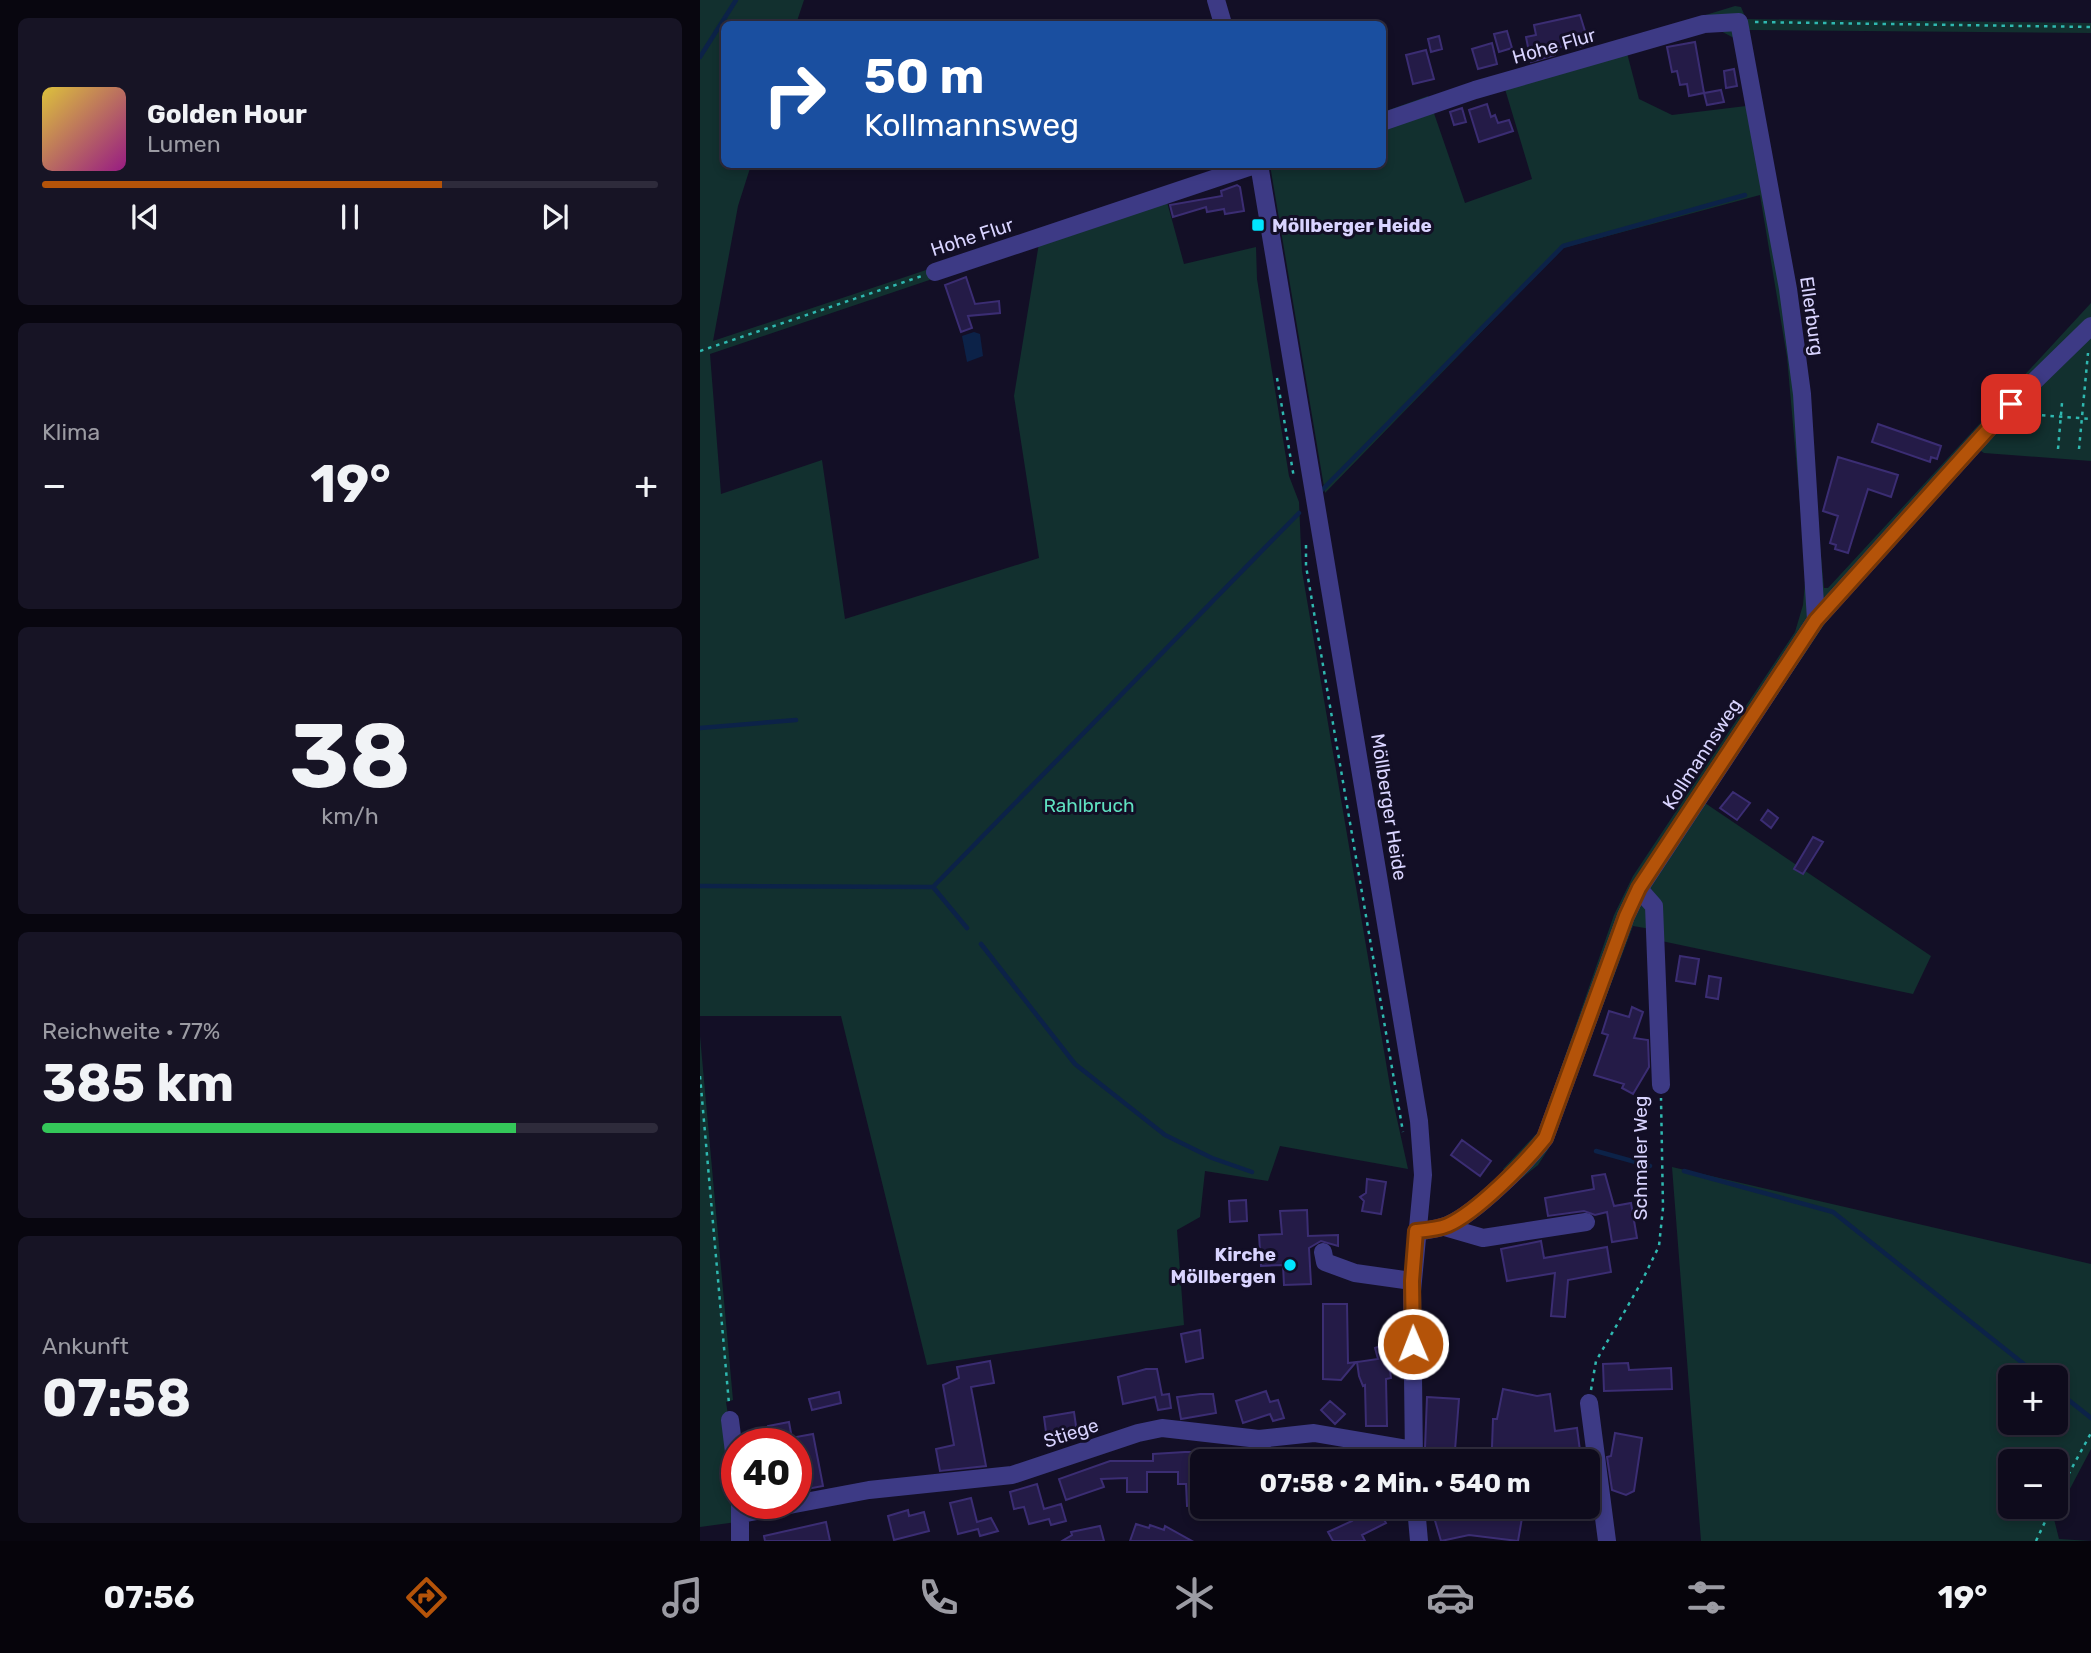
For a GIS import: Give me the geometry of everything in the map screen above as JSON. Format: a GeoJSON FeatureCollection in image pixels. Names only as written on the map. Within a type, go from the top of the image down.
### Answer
{"type":"FeatureCollection","features":[{"type":"Feature","properties":{"kind":"street"},"geometry":{"type":"LineString","coordinates":[[1216,0],[1222,21]]}},
{"type":"Feature","properties":{"kind":"street","name":"Hohe Flur"},"geometry":{"type":"LineString","coordinates":[[1386,121],[1475,90],[1704,24],[1739,22]]}},
{"type":"Feature","properties":{"kind":"street","name":"Ellerburg"},"geometry":{"type":"LineString","coordinates":[[1739,22],[1790,302],[1802,394],[1816,620]]}},
{"type":"Feature","properties":{"kind":"street","name":"Hohe Flur"},"geometry":{"type":"LineString","coordinates":[[935,272],[1246,168]]}},
{"type":"Feature","properties":{"kind":"street","name":"Möllberger Heide"},"geometry":{"type":"LineString","coordinates":[[1259,168],[1419,1121],[1423,1175],[1412,1281],[1414,1449]]}},
{"type":"Feature","properties":{"kind":"street","name":"Kollmannsweg"},"geometry":{"type":"LineString","coordinates":[[1416,1231],[1445,1227],[1460,1219],[1520,1166],[1545,1138],[1626,916],[1639,888],[1816,620],[2011,404],[2091,326]]}},
{"type":"Feature","properties":{"kind":"street","name":"Schmaler Weg"},"geometry":{"type":"LineString","coordinates":[[1639,888],[1654,906],[1661,1085]]}},
{"type":"Feature","properties":{"kind":"street"},"geometry":{"type":"LineString","coordinates":[[1445,1227],[1483,1238],[1586,1222]]}},
{"type":"Feature","properties":{"kind":"street"},"geometry":{"type":"LineString","coordinates":[[1323,1252],[1325,1262],[1355,1273],[1412,1281]]}},
{"type":"Feature","properties":{"kind":"street"},"geometry":{"type":"LineString","coordinates":[[1589,1404],[1606,1541]]}},
{"type":"Feature","properties":{"kind":"street"},"geometry":{"type":"LineString","coordinates":[[730,1420],[731,1428]]}},
{"type":"Feature","properties":{"kind":"street","name":"Stiege"},"geometry":{"type":"LineString","coordinates":[[812,1498],[1012,1475],[1162,1428],[1259,1439],[1314,1433],[1384,1449]]}},
{"type":"Feature","properties":{"kind":"street"},"geometry":{"type":"LineString","coordinates":[[740,1541],[741,1519]]}},
{"type":"Feature","properties":{"kind":"street"},"geometry":{"type":"LineString","coordinates":[[1417,1519],[1419,1541]]}},
{"type":"Feature","properties":{"kind":"path"},"geometry":{"type":"LineString","coordinates":[[1739,22],[2091,27]]}},
{"type":"Feature","properties":{"kind":"path","name":"Hohe Flur"},"geometry":{"type":"LineString","coordinates":[[700,351],[935,272]]}},
{"type":"Feature","properties":{"kind":"path"},"geometry":{"type":"LineString","coordinates":[[2079,449],[2088,354]]}},
{"type":"Feature","properties":{"kind":"path"},"geometry":{"type":"LineString","coordinates":[[1276,368],[1294,478]]}},
{"type":"Feature","properties":{"kind":"path"},"geometry":{"type":"LineString","coordinates":[[2058,449],[2062,403]]}},
{"type":"Feature","properties":{"kind":"path"},"geometry":{"type":"LineString","coordinates":[[2011,404],[2024,414],[2091,419]]}},
{"type":"Feature","properties":{"kind":"path"},"geometry":{"type":"LineString","coordinates":[[1306,544],[1306,566],[1404,1139]]}},
{"type":"Feature","properties":{"kind":"path"},"geometry":{"type":"LineString","coordinates":[[700,1076],[730,1420]]}},
{"type":"Feature","properties":{"kind":"path","name":"Schmaler Weg"},"geometry":{"type":"LineString","coordinates":[[1589,1404],[1596,1361],[1659,1246],[1663,1208],[1661,1085]]}},
{"type":"Feature","properties":{"kind":"path"},"geometry":{"type":"LineString","coordinates":[[2068,1475],[2091,1433]]}},
{"type":"Feature","properties":{"kind":"path"},"geometry":{"type":"LineString","coordinates":[[2036,1541],[2046,1519]]}},
{"type":"Feature","properties":{"kind":"green space","name":"Rahlbruch"},"geometry":{"type":"Polygon","coordinates":[[[700,0],[804,0],[797,21],[721,21],[721,168],[750,168],[738,206],[713,341],[1235,168],[1167,202],[1184,264],[1256,247],[1257,279],[1289,476],[1299,502],[1302,571],[1391,1092],[1408,1169],[1280,1146],[1268,1181],[1205,1171],[1200,1217],[1177,1230],[1184,1325],[927,1365],[841,1016],[700,1016],[700,0]],[[1039,243],[710,354],[721,494],[822,460],[845,619],[1039,558],[1014,396],[1039,243]]]}},
{"type":"Feature","properties":{"kind":"green space"},"geometry":{"type":"Polygon","coordinates":[[[1735,6],[1741,7],[1746,19],[2091,23],[2091,33],[1749,30],[1802,355],[1824,588],[1828,588],[2091,303],[2091,461],[1984,453],[1978,449],[1826,622],[1705,803],[1931,956],[1913,994],[1652,939],[1651,929],[1633,926],[1549,1148],[1538,1165],[1517,1182],[1503,1169],[1539,1131],[1614,915],[1633,876],[1795,632],[1803,605],[1806,571],[1787,357],[1760,195],[1563,248],[1325,493],[1271,168],[1386,168],[1386,111],[1428,96],[1465,203],[1532,179],[1505,89],[1598,48],[1735,6]],[[1715,28],[1627,53],[1639,99],[1672,115],[1746,106],[1734,38],[1715,28]]]}},
{"type":"Feature","properties":{"kind":"green space"},"geometry":{"type":"Polygon","coordinates":[[[700,1036],[733,1400],[726,1402],[730,1428],[721,1428],[721,1519],[744,1521],[700,1527],[700,1036]]]}},
{"type":"Feature","properties":{"kind":"green space"},"geometry":{"type":"Polygon","coordinates":[[[1672,1167],[2091,1264],[2091,1449],[2068,1493],[2068,1449],[1998,1449],[1998,1519],[2054,1519],[2059,1539],[2091,1541],[1701,1541],[1672,1167]]]}},
{"type":"Feature","properties":{"kind":"water"},"geometry":{"type":"Polygon","coordinates":[[[974,332],[980,334],[983,356],[967,362],[962,336],[974,332]]]}},
{"type":"Feature","properties":{"kind":"building"},"geometry":{"type":"Polygon","coordinates":[[[1580,15],[1589,44],[1579,47],[1577,42],[1554,49],[1555,55],[1531,62],[1526,37],[1536,35],[1534,25],[1580,15]]]}},
{"type":"Feature","properties":{"kind":"building"},"geometry":{"type":"Polygon","coordinates":[[[1507,31],[1512,48],[1499,52],[1494,34],[1507,31]]]}},
{"type":"Feature","properties":{"kind":"building"},"geometry":{"type":"Polygon","coordinates":[[[1439,36],[1442,49],[1431,52],[1428,39],[1439,36]]]}},
{"type":"Feature","properties":{"kind":"building"},"geometry":{"type":"Polygon","coordinates":[[[1695,42],[1704,93],[1689,96],[1687,84],[1680,85],[1677,71],[1672,72],[1667,47],[1695,42]]]}},
{"type":"Feature","properties":{"kind":"building"},"geometry":{"type":"Polygon","coordinates":[[[1492,43],[1497,64],[1478,69],[1472,49],[1492,43]]]}},
{"type":"Feature","properties":{"kind":"building"},"geometry":{"type":"Polygon","coordinates":[[[1426,50],[1434,79],[1413,84],[1406,55],[1426,50]]]}},
{"type":"Feature","properties":{"kind":"building"},"geometry":{"type":"Polygon","coordinates":[[[1734,69],[1737,86],[1726,88],[1724,71],[1734,69]]]}},
{"type":"Feature","properties":{"kind":"building"},"geometry":{"type":"Polygon","coordinates":[[[1721,90],[1724,102],[1707,105],[1704,93],[1721,90]]]}},
{"type":"Feature","properties":{"kind":"building"},"geometry":{"type":"Polygon","coordinates":[[[1487,104],[1491,117],[1495,115],[1498,123],[1509,120],[1513,131],[1479,142],[1469,110],[1487,104]]]}},
{"type":"Feature","properties":{"kind":"building"},"geometry":{"type":"Polygon","coordinates":[[[1462,108],[1466,122],[1454,125],[1450,112],[1462,108]]]}},
{"type":"Feature","properties":{"kind":"building"},"geometry":{"type":"Polygon","coordinates":[[[1237,185],[1240,187],[1244,211],[1225,214],[1224,209],[1207,212],[1206,207],[1173,217],[1170,205],[1222,196],[1221,191],[1237,185]]]}},
{"type":"Feature","properties":{"kind":"building"},"geometry":{"type":"Polygon","coordinates":[[[966,277],[975,304],[999,301],[1000,313],[968,316],[972,328],[961,332],[945,285],[966,277]]]}},
{"type":"Feature","properties":{"kind":"building"},"geometry":{"type":"Polygon","coordinates":[[[1878,424],[1941,446],[1937,459],[1931,457],[1930,462],[1872,442],[1878,424]]]}},
{"type":"Feature","properties":{"kind":"building"},"geometry":{"type":"Polygon","coordinates":[[[1838,457],[1898,475],[1891,497],[1868,489],[1848,553],[1835,549],[1836,545],[1830,543],[1838,516],[1823,511],[1838,457]]]}},
{"type":"Feature","properties":{"kind":"building"},"geometry":{"type":"Polygon","coordinates":[[[1733,792],[1750,803],[1737,820],[1720,808],[1733,792]]]}},
{"type":"Feature","properties":{"kind":"building"},"geometry":{"type":"Polygon","coordinates":[[[1768,810],[1778,818],[1771,828],[1761,820],[1768,810]]]}},
{"type":"Feature","properties":{"kind":"building"},"geometry":{"type":"Polygon","coordinates":[[[1813,837],[1823,842],[1803,874],[1794,869],[1813,837]]]}},
{"type":"Feature","properties":{"kind":"building"},"geometry":{"type":"Polygon","coordinates":[[[1680,956],[1699,959],[1695,984],[1676,981],[1680,956]]]}},
{"type":"Feature","properties":{"kind":"building"},"geometry":{"type":"Polygon","coordinates":[[[1709,976],[1721,978],[1718,999],[1706,997],[1709,976]]]}},
{"type":"Feature","properties":{"kind":"building"},"geometry":{"type":"Polygon","coordinates":[[[1632,1007],[1643,1012],[1634,1038],[1648,1040],[1649,1067],[1633,1094],[1622,1088],[1624,1084],[1594,1075],[1608,1035],[1602,1033],[1609,1011],[1629,1017],[1632,1007]]]}},
{"type":"Feature","properties":{"kind":"building"},"geometry":{"type":"Polygon","coordinates":[[[1462,1140],[1491,1161],[1480,1176],[1451,1155],[1462,1140]]]}},
{"type":"Feature","properties":{"kind":"building"},"geometry":{"type":"Polygon","coordinates":[[[1605,1174],[1614,1206],[1631,1203],[1637,1238],[1612,1242],[1607,1212],[1595,1215],[1584,1211],[1548,1216],[1545,1198],[1594,1189],[1592,1176],[1605,1174]]]}},
{"type":"Feature","properties":{"kind":"building"},"geometry":{"type":"Polygon","coordinates":[[[1367,1179],[1386,1182],[1381,1214],[1362,1211],[1364,1201],[1360,1197],[1366,1193],[1367,1179]]]}},
{"type":"Feature","properties":{"kind":"building"},"geometry":{"type":"Polygon","coordinates":[[[1246,1200],[1247,1221],[1230,1222],[1229,1201],[1246,1200]]]}},
{"type":"Feature","properties":{"kind":"building"},"geometry":{"type":"Polygon","coordinates":[[[1307,1210],[1308,1236],[1338,1235],[1338,1246],[1321,1241],[1309,1248],[1311,1284],[1284,1285],[1283,1265],[1261,1266],[1259,1235],[1282,1234],[1280,1211],[1307,1210]]]}},
{"type":"Feature","properties":{"kind":"building"},"geometry":{"type":"Polygon","coordinates":[[[1541,1241],[1544,1258],[1607,1247],[1611,1272],[1568,1280],[1565,1317],[1551,1316],[1555,1273],[1507,1281],[1501,1249],[1541,1241]]]}},
{"type":"Feature","properties":{"kind":"building"},"geometry":{"type":"Polygon","coordinates":[[[1323,1304],[1347,1304],[1348,1363],[1356,1362],[1341,1380],[1323,1379],[1323,1304]]]}},
{"type":"Feature","properties":{"kind":"building"},"geometry":{"type":"Polygon","coordinates":[[[1200,1330],[1203,1358],[1186,1362],[1181,1334],[1200,1330]]]}},
{"type":"Feature","properties":{"kind":"building"},"geometry":{"type":"Polygon","coordinates":[[[1390,1343],[1391,1357],[1388,1357],[1391,1378],[1386,1379],[1387,1426],[1366,1426],[1365,1385],[1363,1386],[1359,1376],[1357,1362],[1378,1359],[1375,1348],[1390,1343]]]}},
{"type":"Feature","properties":{"kind":"building"},"geometry":{"type":"Polygon","coordinates":[[[990,1361],[994,1383],[971,1387],[986,1466],[940,1471],[936,1449],[954,1445],[943,1385],[959,1378],[957,1367],[990,1361]]]}},
{"type":"Feature","properties":{"kind":"building"},"geometry":{"type":"Polygon","coordinates":[[[1628,1363],[1629,1370],[1671,1368],[1672,1389],[1604,1391],[1603,1364],[1628,1363]]]}},
{"type":"Feature","properties":{"kind":"building"},"geometry":{"type":"Polygon","coordinates":[[[1146,1369],[1157,1369],[1162,1395],[1169,1394],[1171,1408],[1158,1410],[1155,1397],[1123,1404],[1118,1377],[1146,1369]]]}},
{"type":"Feature","properties":{"kind":"building"},"geometry":{"type":"Polygon","coordinates":[[[1503,1389],[1537,1396],[1550,1394],[1555,1431],[1577,1428],[1580,1449],[1489,1449],[1492,1447],[1493,1419],[1497,1419],[1503,1389]]]}},
{"type":"Feature","properties":{"kind":"building"},"geometry":{"type":"Polygon","coordinates":[[[1266,1391],[1270,1402],[1278,1400],[1284,1418],[1273,1421],[1270,1414],[1243,1423],[1236,1401],[1266,1391]]]}},
{"type":"Feature","properties":{"kind":"building"},"geometry":{"type":"Polygon","coordinates":[[[839,1392],[841,1403],[812,1410],[809,1399],[839,1392]]]}},
{"type":"Feature","properties":{"kind":"building"},"geometry":{"type":"Polygon","coordinates":[[[1213,1394],[1216,1413],[1181,1419],[1177,1397],[1213,1394]]]}},
{"type":"Feature","properties":{"kind":"building"},"geometry":{"type":"Polygon","coordinates":[[[1427,1397],[1459,1399],[1455,1449],[1425,1448],[1427,1397]]]}},
{"type":"Feature","properties":{"kind":"building"},"geometry":{"type":"Polygon","coordinates":[[[1330,1401],[1345,1414],[1335,1424],[1321,1410],[1330,1401]]]}},
{"type":"Feature","properties":{"kind":"building"},"geometry":{"type":"Polygon","coordinates":[[[1074,1412],[1077,1433],[1060,1435],[1059,1430],[1046,1432],[1044,1417],[1074,1412]]]}},
{"type":"Feature","properties":{"kind":"building"},"geometry":{"type":"Polygon","coordinates":[[[789,1422],[790,1428],[768,1428],[789,1422]]]}},
{"type":"Feature","properties":{"kind":"building"},"geometry":{"type":"Polygon","coordinates":[[[1615,1433],[1642,1438],[1634,1491],[1626,1495],[1612,1490],[1607,1457],[1611,1456],[1615,1433]]]}},
{"type":"Feature","properties":{"kind":"building"},"geometry":{"type":"Polygon","coordinates":[[[812,1434],[823,1486],[812,1488],[812,1434]]]}},
{"type":"Feature","properties":{"kind":"building"},"geometry":{"type":"Polygon","coordinates":[[[1190,1452],[1190,1506],[1187,1506],[1186,1484],[1178,1484],[1178,1472],[1147,1472],[1147,1492],[1127,1492],[1127,1478],[1101,1479],[1104,1487],[1066,1500],[1059,1479],[1110,1461],[1153,1461],[1153,1454],[1190,1452]]]}},
{"type":"Feature","properties":{"kind":"building"},"geometry":{"type":"Polygon","coordinates":[[[1037,1484],[1044,1509],[1061,1504],[1066,1521],[1051,1525],[1049,1519],[1029,1524],[1024,1507],[1014,1509],[1010,1492],[1037,1484]]]}},
{"type":"Feature","properties":{"kind":"building"},"geometry":{"type":"Polygon","coordinates":[[[971,1498],[977,1522],[991,1518],[998,1531],[980,1536],[978,1529],[958,1534],[950,1503],[971,1498]]]}},
{"type":"Feature","properties":{"kind":"building"},"geometry":{"type":"Polygon","coordinates":[[[908,1510],[909,1516],[924,1512],[929,1531],[894,1540],[888,1516],[908,1510]]]}},
{"type":"Feature","properties":{"kind":"building"},"geometry":{"type":"Polygon","coordinates":[[[1351,1519],[1384,1519],[1386,1523],[1362,1535],[1365,1541],[1333,1541],[1328,1532],[1352,1521],[1351,1519]]]}},
{"type":"Feature","properties":{"kind":"building"},"geometry":{"type":"Polygon","coordinates":[[[1435,1519],[1522,1519],[1518,1541],[1469,1535],[1441,1541],[1435,1519]]]}},
{"type":"Feature","properties":{"kind":"building"},"geometry":{"type":"Polygon","coordinates":[[[826,1522],[830,1541],[765,1541],[764,1536],[826,1522]]]}},
{"type":"Feature","properties":{"kind":"building"},"geometry":{"type":"Polygon","coordinates":[[[1136,1524],[1164,1530],[1165,1526],[1192,1541],[1130,1541],[1136,1524]]]}},
{"type":"Feature","properties":{"kind":"building"},"geometry":{"type":"Polygon","coordinates":[[[1100,1526],[1104,1541],[1062,1541],[1072,1535],[1071,1532],[1100,1526]]]}},
{"type":"Feature","properties":{"kind":"waterway"},"geometry":{"type":"LineString","coordinates":[[723,21],[736,0]]}},
{"type":"Feature","properties":{"kind":"waterway"},"geometry":{"type":"LineString","coordinates":[[700,57],[721,24]]}},
{"type":"Feature","properties":{"kind":"waterway"},"geometry":{"type":"LineString","coordinates":[[1322,490],[1563,246],[1745,195]]}},
{"type":"Feature","properties":{"kind":"waterway"},"geometry":{"type":"LineString","coordinates":[[700,886],[933,887],[1299,513]]}},
{"type":"Feature","properties":{"kind":"waterway"},"geometry":{"type":"LineString","coordinates":[[700,728],[796,720]]}},
{"type":"Feature","properties":{"kind":"waterway"},"geometry":{"type":"LineString","coordinates":[[933,887],[967,928]]}},
{"type":"Feature","properties":{"kind":"waterway"},"geometry":{"type":"LineString","coordinates":[[981,944],[1075,1064],[1165,1135],[1212,1158],[1252,1172]]}},
{"type":"Feature","properties":{"kind":"waterway"},"geometry":{"type":"LineString","coordinates":[[1596,1151],[1650,1166]]}},
{"type":"Feature","properties":{"kind":"waterway"},"geometry":{"type":"LineString","coordinates":[[1684,1171],[1833,1212],[2025,1365]]}},
{"type":"Feature","properties":{"kind":"waterway"},"geometry":{"type":"LineString","coordinates":[[2068,1400],[2091,1418]]}},
{"type":"Feature","properties":{"kind":"place","name":"Möllberger Heide"},"geometry":{"type":"Point","coordinates":[1258,225]}},
{"type":"Feature","properties":{"kind":"place","name":"Kirche Möllbergen"},"geometry":{"type":"Point","coordinates":[1290,1265]}},
{"type":"Feature","properties":{"kind":"route"},"geometry":{"type":"LineString","coordinates":[[1413,1344],[1412,1281],[1416,1231],[1445,1227],[1460,1219],[1530,1157],[1545,1138],[1626,916],[1639,888],[1816,620],[2011,404]]}}]}
